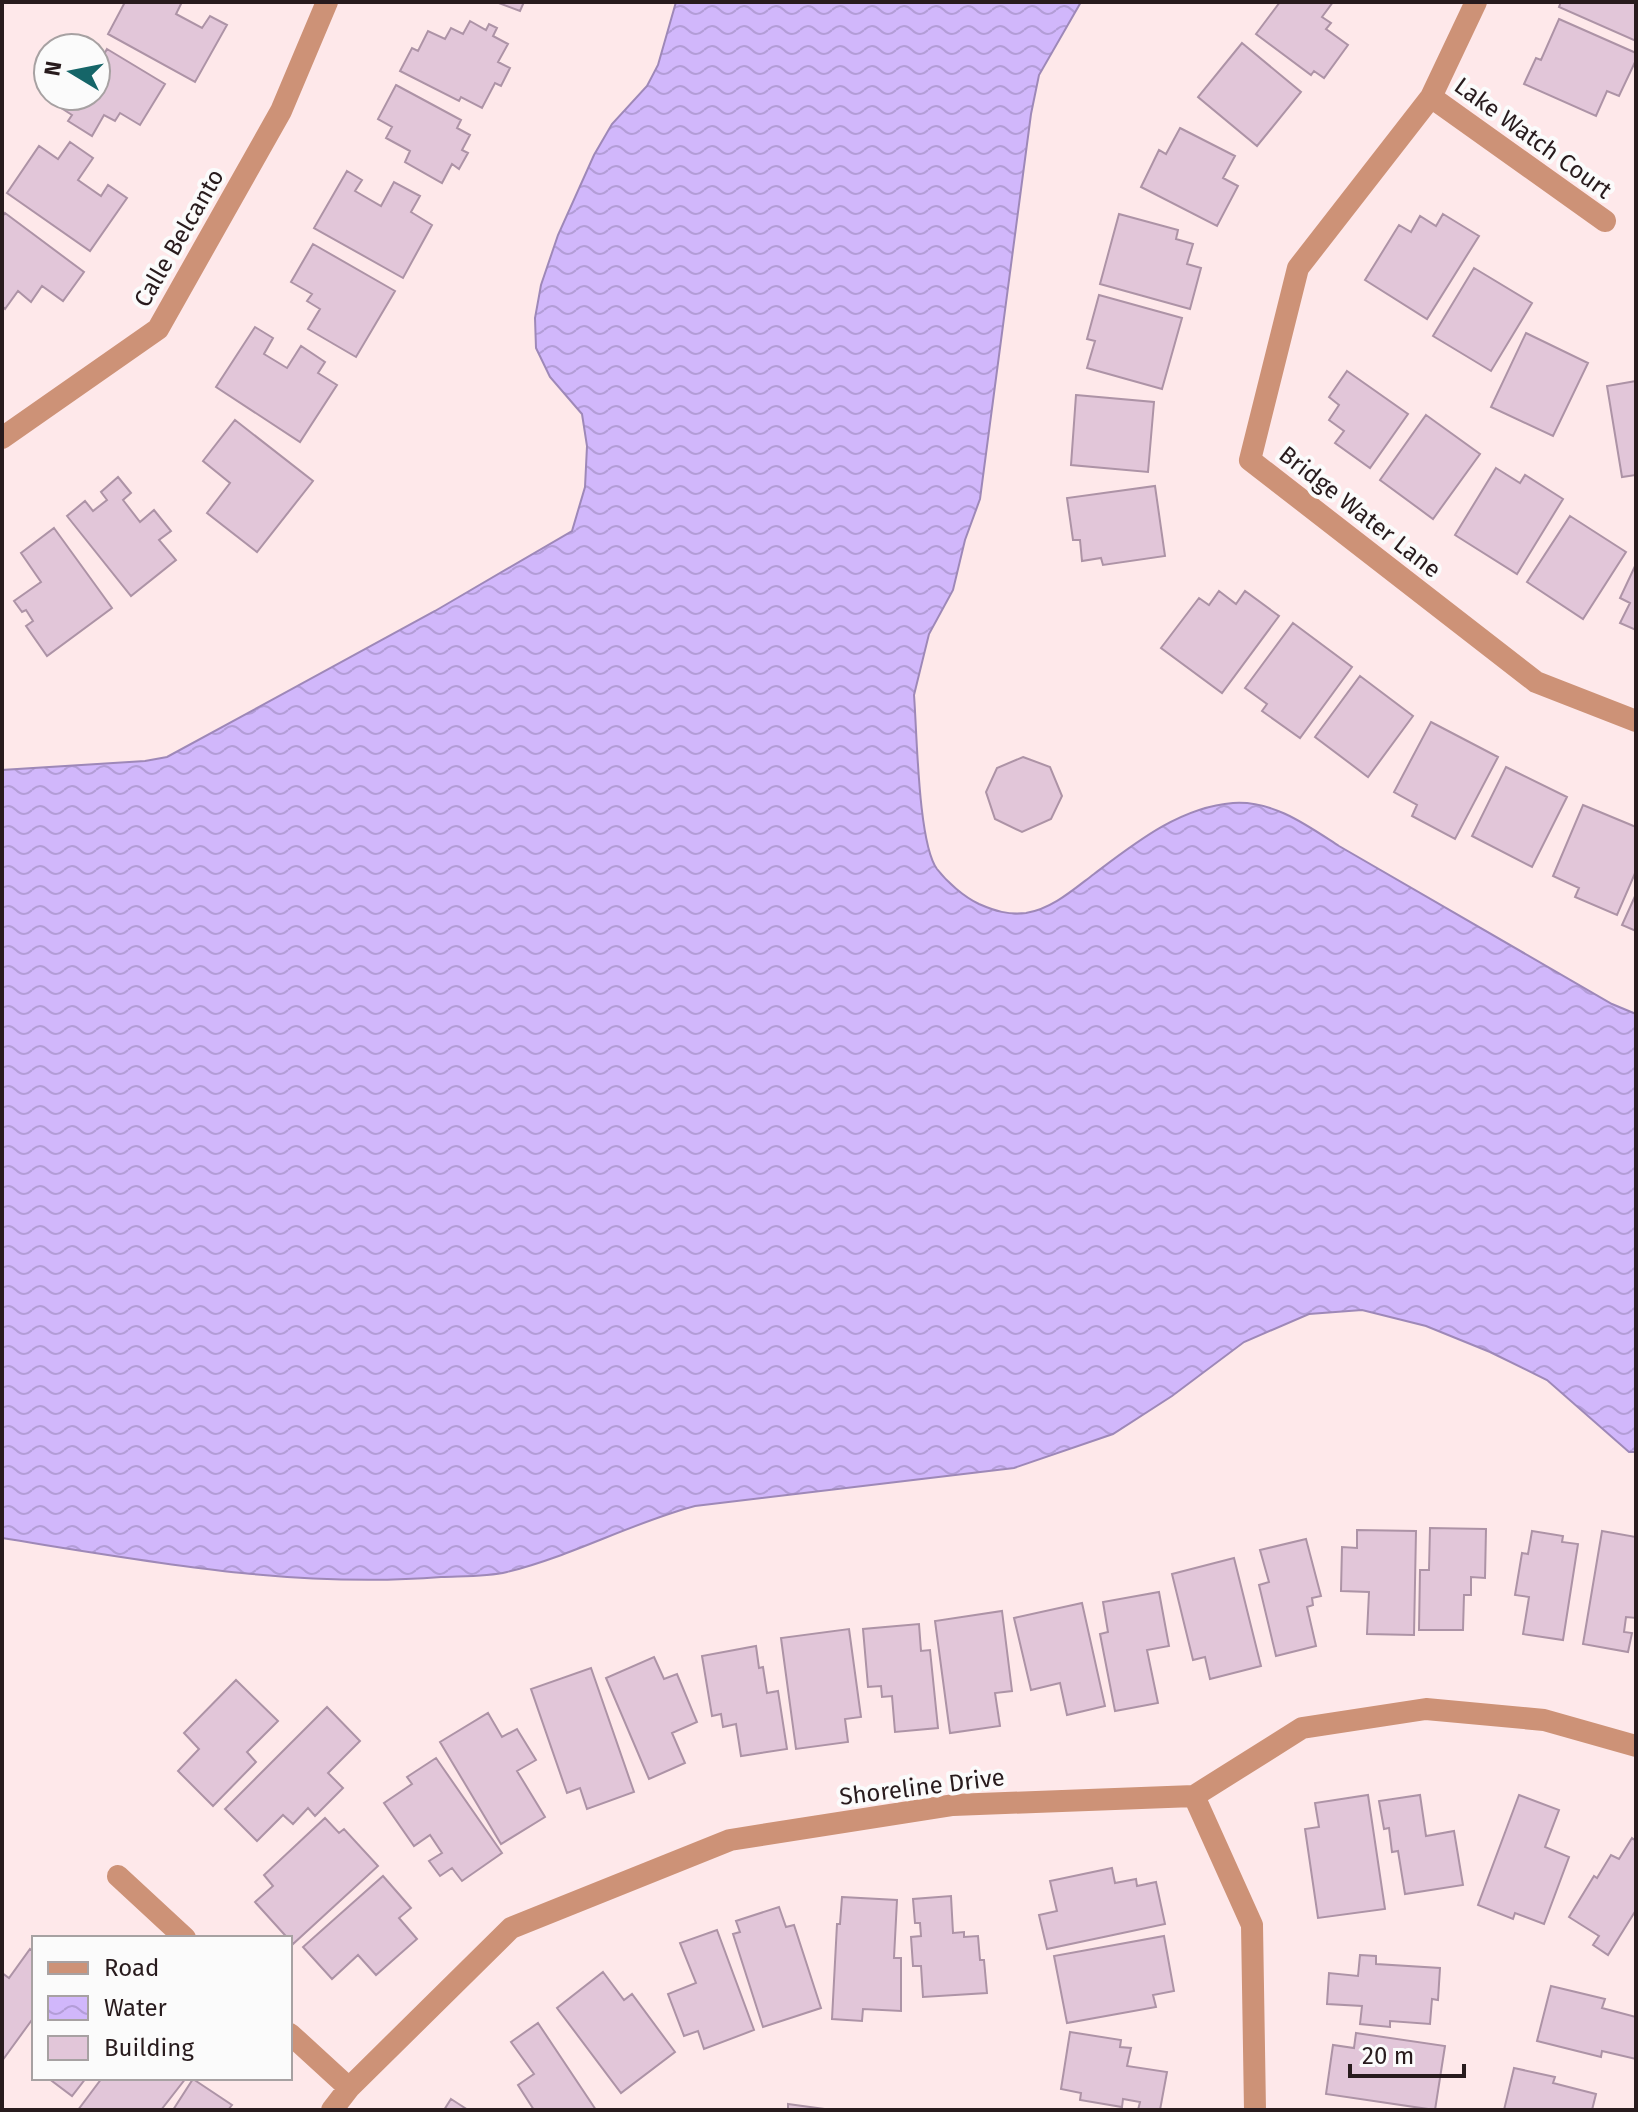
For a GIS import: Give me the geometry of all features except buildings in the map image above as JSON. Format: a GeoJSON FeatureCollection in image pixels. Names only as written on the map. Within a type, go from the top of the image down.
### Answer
{"type":"FeatureCollection","features":[{"type":"Feature","properties":{"kind":"street","name":"Calle Belcanto"},"geometry":{"type":"LineString","coordinates":[[2,438],[158,329],[281,111],[327,2]]}},
{"type":"Feature","properties":{"kind":"street","name":"Bridge Water Lane"},"geometry":{"type":"LineString","coordinates":[[1476,2],[1431,97],[1298,268],[1250,460],[1536,682],[1636,721]]}},
{"type":"Feature","properties":{"kind":"street","name":"Lake Watch Court"},"geometry":{"type":"LineString","coordinates":[[1431,97],[1605,221]]}},
{"type":"Feature","properties":{"kind":"street"},"geometry":{"type":"LineString","coordinates":[[1255,2110],[1252,1925],[1194,1796],[1302,1728],[1426,1709],[1544,1720],[1636,1746]]}},
{"type":"Feature","properties":{"kind":"street","name":"Shoreline Drive"},"geometry":{"type":"LineString","coordinates":[[332,2110],[349,2088],[511,1928],[730,1840],[953,1805],[1194,1796]]}},
{"type":"Feature","properties":{"kind":"street"},"geometry":{"type":"LineString","coordinates":[[118,1876],[183,1936]]}},
{"type":"Feature","properties":{"kind":"street"},"geometry":{"type":"LineString","coordinates":[[292,2036],[349,2088]]}},
{"type":"Feature","properties":{"kind":"water"},"geometry":{"type":"Polygon","coordinates":[[[676,2],[1081,2],[1039,75],[1031,114],[980,499],[965,540],[953,590],[929,634],[914,695],[922,812],[931,856],[946,879],[973,901],[1002,912],[1026,913],[1062,898],[1142,839],[1177,819],[1213,806],[1248,803],[1262,806],[1302,823],[1612,1004],[1636,1014],[1636,1452],[1629,1452],[1547,1380],[1426,1326],[1362,1310],[1309,1314],[1244,1342],[1172,1396],[1113,1434],[1014,1468],[695,1506],[499,1574],[386,1580],[275,1576],[165,1564],[2,1538],[2,770],[167,757],[435,611],[572,531],[585,487],[587,446],[582,414],[550,377],[536,348],[535,318],[541,285],[558,235],[594,155],[612,124],[647,86],[658,65],[676,2]]]}}]}
